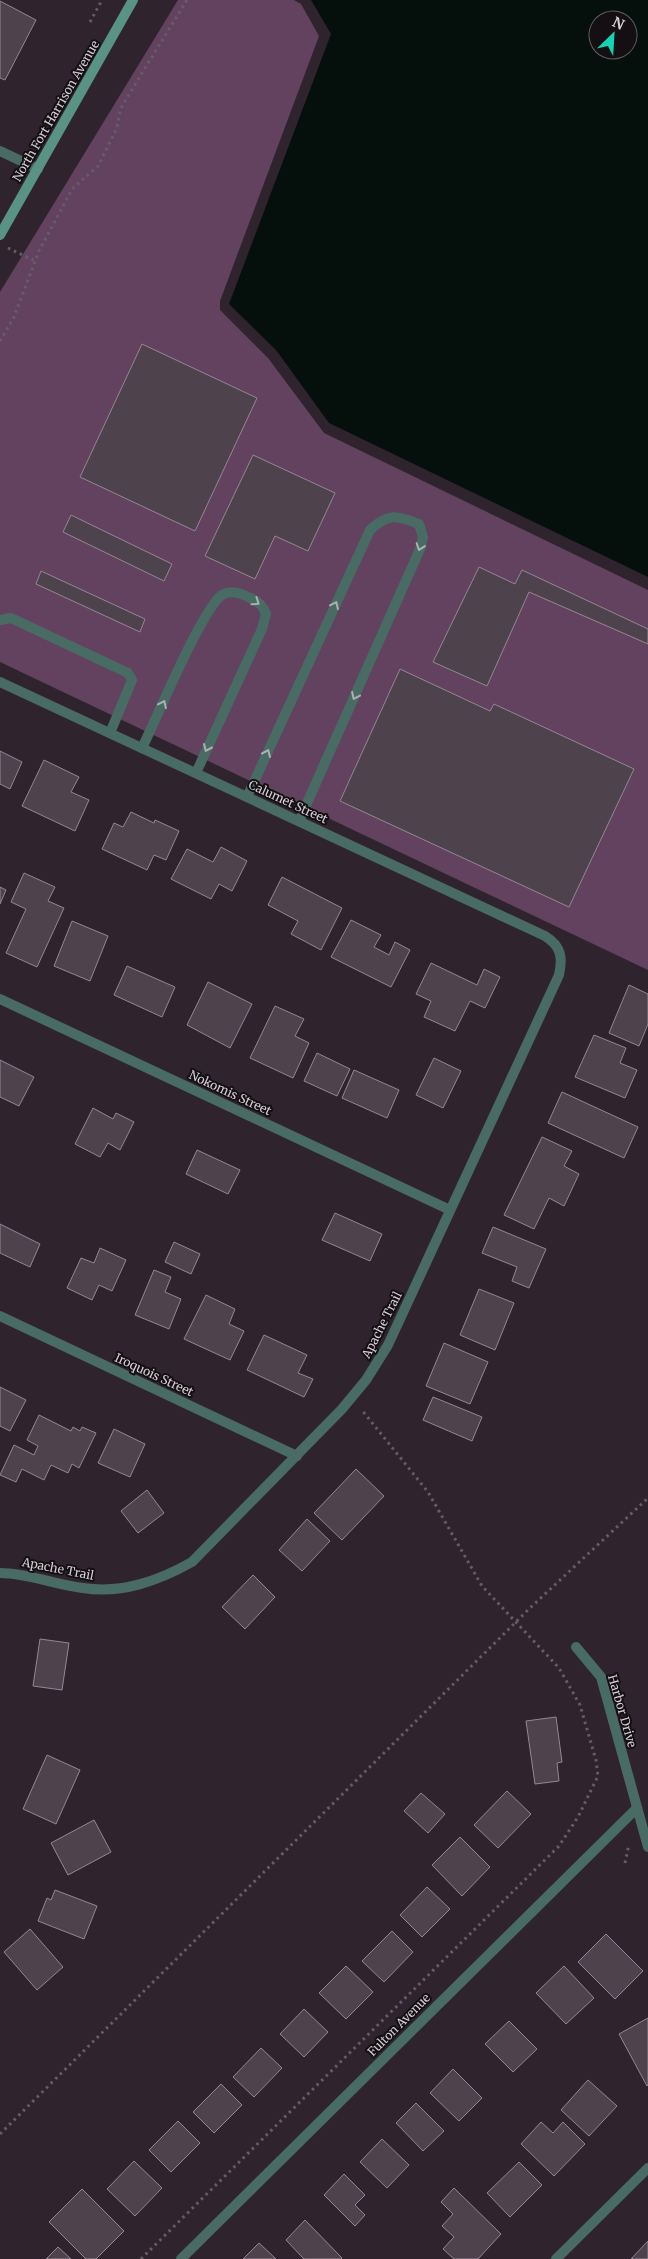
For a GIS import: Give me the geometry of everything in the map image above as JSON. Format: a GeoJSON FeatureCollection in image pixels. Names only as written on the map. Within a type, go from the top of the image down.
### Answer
{"type":"FeatureCollection","features":[{"type":"Feature","properties":{"kind":"main road","name":"North Fort Harrison Avenue"},"geometry":{"type":"LineString","coordinates":[[0,235],[133,0]]}},
{"type":"Feature","properties":{"kind":"street"},"geometry":{"type":"LineString","coordinates":[[0,151],[38,169]]}},
{"type":"Feature","properties":{"kind":"street"},"geometry":{"type":"LineString","coordinates":[[247,797],[370,530],[381,520],[400,516],[419,524],[423,537],[420,549],[299,821]]}},
{"type":"Feature","properties":{"kind":"street"},"geometry":{"type":"LineString","coordinates":[[142,748],[202,623],[215,601],[224,594],[237,592],[253,599],[263,606],[266,614],[262,629],[196,773]]}},
{"type":"Feature","properties":{"kind":"street"},"geometry":{"type":"LineString","coordinates":[[0,620],[10,618],[128,673],[132,680],[129,692],[110,733]]}},
{"type":"Feature","properties":{"kind":"street","name":"Calumet Street"},"geometry":{"type":"LineString","coordinates":[[0,682],[545,936],[554,942],[560,951]]}},
{"type":"Feature","properties":{"kind":"street","name":"Apache Trail"},"geometry":{"type":"LineString","coordinates":[[0,1573],[17,1573],[83,1588],[100,1589],[117,1589],[144,1584],[169,1574],[192,1562],[297,1456],[354,1395],[388,1345],[559,975],[560,951]]}},
{"type":"Feature","properties":{"kind":"street","name":"Nokomis Street"},"geometry":{"type":"LineString","coordinates":[[0,999],[450,1210]]}},
{"type":"Feature","properties":{"kind":"street","name":"Iroquois Street"},"geometry":{"type":"LineString","coordinates":[[0,1316],[297,1456]]}},
{"type":"Feature","properties":{"kind":"street","name":"Harbor Drive"},"geometry":{"type":"LineString","coordinates":[[576,1647],[601,1677],[636,1809],[648,1846]]}},
{"type":"Feature","properties":{"kind":"street","name":"Fulton Avenue"},"geometry":{"type":"LineString","coordinates":[[181,2259],[636,1809]]}},
{"type":"Feature","properties":{"kind":"street"},"geometry":{"type":"LineString","coordinates":[[556,2259],[648,2168]]}},
{"type":"Feature","properties":{"kind":"path"},"geometry":{"type":"LineString","coordinates":[[90,22],[102,0]]}},
{"type":"Feature","properties":{"kind":"path"},"geometry":{"type":"LineString","coordinates":[[0,340],[14,317],[35,261],[72,189],[98,166],[117,128],[120,111],[187,0]]}},
{"type":"Feature","properties":{"kind":"path"},"geometry":{"type":"LineString","coordinates":[[0,244],[35,261]]}},
{"type":"Feature","properties":{"kind":"path"},"geometry":{"type":"LineString","coordinates":[[141,2259],[556,1849],[578,1817],[598,1776],[596,1760],[580,1705],[559,1668],[482,1586],[428,1492],[365,1416],[354,1395]]}},
{"type":"Feature","properties":{"kind":"path"},"geometry":{"type":"LineString","coordinates":[[0,2134],[516,1622],[648,1498]]}},
{"type":"Feature","properties":{"kind":"shaded area"},"geometry":{"type":"Polygon","coordinates":[[[178,0],[294,0],[301,4],[319,36],[220,301],[220,310],[268,358],[324,433],[648,590],[648,970],[0,662],[0,292],[178,0]]]}},
{"type":"Feature","properties":{"kind":"shaded area"},"geometry":{"type":"Polygon","coordinates":[[[311,0],[648,0],[648,577],[329,423],[276,350],[229,304],[331,34],[311,0]]]}},
{"type":"Feature","properties":{"kind":"building"},"geometry":{"type":"Polygon","coordinates":[[[0,1],[36,20],[5,80],[0,78],[0,1]]]}},
{"type":"Feature","properties":{"kind":"building"},"geometry":{"type":"Polygon","coordinates":[[[142,344],[257,398],[195,531],[80,477],[142,344]]]}},
{"type":"Feature","properties":{"kind":"building"},"geometry":{"type":"Polygon","coordinates":[[[253,455],[335,493],[308,551],[275,536],[255,579],[205,556],[253,455]]]}},
{"type":"Feature","properties":{"kind":"building"},"geometry":{"type":"Polygon","coordinates":[[[71,515],[172,564],[164,581],[63,532],[71,515]]]}},
{"type":"Feature","properties":{"kind":"building"},"geometry":{"type":"Polygon","coordinates":[[[479,567],[515,584],[522,570],[648,629],[648,644],[529,592],[487,686],[433,662],[479,567]]]}},
{"type":"Feature","properties":{"kind":"building"},"geometry":{"type":"Polygon","coordinates":[[[41,571],[145,619],[140,632],[36,584],[41,571]]]}},
{"type":"Feature","properties":{"kind":"building"},"geometry":{"type":"Polygon","coordinates":[[[400,669],[490,711],[494,704],[634,769],[569,907],[340,801],[400,669]]]}},
{"type":"Feature","properties":{"kind":"building"},"geometry":{"type":"Polygon","coordinates":[[[0,751],[22,762],[10,789],[0,784],[0,751]]]}},
{"type":"Feature","properties":{"kind":"building"},"geometry":{"type":"Polygon","coordinates":[[[44,760],[79,777],[71,792],[89,800],[75,831],[22,806],[44,760]]]}},
{"type":"Feature","properties":{"kind":"building"},"geometry":{"type":"Polygon","coordinates":[[[131,812],[154,823],[155,820],[179,831],[166,860],[154,855],[147,870],[102,849],[114,823],[123,827],[131,812]]]}},
{"type":"Feature","properties":{"kind":"building"},"geometry":{"type":"Polygon","coordinates":[[[221,847],[247,861],[232,891],[219,884],[211,899],[171,879],[187,849],[213,862],[221,847]]]}},
{"type":"Feature","properties":{"kind":"building"},"geometry":{"type":"Polygon","coordinates":[[[24,873],[55,887],[48,901],[64,908],[37,967],[6,953],[26,909],[11,902],[24,873]]]}},
{"type":"Feature","properties":{"kind":"building"},"geometry":{"type":"Polygon","coordinates":[[[282,877],[342,908],[321,950],[291,934],[298,921],[268,905],[282,877]]]}},
{"type":"Feature","properties":{"kind":"building"},"geometry":{"type":"Polygon","coordinates":[[[0,887],[6,890],[0,904],[0,887]]]}},
{"type":"Feature","properties":{"kind":"building"},"geometry":{"type":"Polygon","coordinates":[[[351,920],[381,935],[374,947],[389,955],[395,942],[410,950],[391,987],[331,957],[351,920]]]}},
{"type":"Feature","properties":{"kind":"building"},"geometry":{"type":"Polygon","coordinates":[[[72,921],[108,936],[90,981],[54,966],[72,921]]]}},
{"type":"Feature","properties":{"kind":"building"},"geometry":{"type":"Polygon","coordinates":[[[431,963],[477,985],[484,969],[500,977],[485,1008],[470,1001],[455,1031],[424,1017],[431,1001],[416,994],[431,963]]]}},
{"type":"Feature","properties":{"kind":"building"},"geometry":{"type":"Polygon","coordinates":[[[127,966],[175,987],[162,1017],[114,995],[127,966]]]}},
{"type":"Feature","properties":{"kind":"building"},"geometry":{"type":"Polygon","coordinates":[[[208,982],[252,1004],[230,1048],[187,1025],[208,982]]]}},
{"type":"Feature","properties":{"kind":"building"},"geometry":{"type":"Polygon","coordinates":[[[629,985],[648,994],[648,1024],[639,1046],[609,1033],[629,985]]]}},
{"type":"Feature","properties":{"kind":"building"},"geometry":{"type":"Polygon","coordinates":[[[275,1006],[304,1019],[295,1036],[309,1043],[293,1078],[250,1058],[275,1006]]]}},
{"type":"Feature","properties":{"kind":"building"},"geometry":{"type":"Polygon","coordinates":[[[594,1035],[626,1048],[620,1063],[637,1070],[625,1098],[575,1077],[594,1035]]]}},
{"type":"Feature","properties":{"kind":"building"},"geometry":{"type":"Polygon","coordinates":[[[317,1053],[350,1069],[337,1096],[304,1081],[317,1053]]]}},
{"type":"Feature","properties":{"kind":"building"},"geometry":{"type":"Polygon","coordinates":[[[434,1058],[461,1071],[443,1108],[416,1095],[434,1058]]]}},
{"type":"Feature","properties":{"kind":"building"},"geometry":{"type":"Polygon","coordinates":[[[0,1060],[34,1077],[19,1106],[0,1097],[0,1060]]]}},
{"type":"Feature","properties":{"kind":"building"},"geometry":{"type":"Polygon","coordinates":[[[354,1070],[399,1090],[387,1118],[342,1098],[354,1070]]]}},
{"type":"Feature","properties":{"kind":"building"},"geometry":{"type":"Polygon","coordinates":[[[562,1092],[638,1127],[624,1158],[548,1123],[562,1092]]]}},
{"type":"Feature","properties":{"kind":"building"},"geometry":{"type":"Polygon","coordinates":[[[93,1108],[113,1119],[116,1113],[134,1122],[120,1150],[108,1143],[100,1157],[75,1144],[93,1108]]]}},
{"type":"Feature","properties":{"kind":"building"},"geometry":{"type":"Polygon","coordinates":[[[542,1137],[572,1151],[564,1166],[579,1174],[564,1206],[549,1198],[534,1229],[504,1215],[542,1137]]]}},
{"type":"Feature","properties":{"kind":"building"},"geometry":{"type":"Polygon","coordinates":[[[197,1150],[240,1170],[228,1194],[186,1174],[197,1150]]]}},
{"type":"Feature","properties":{"kind":"building"},"geometry":{"type":"Polygon","coordinates":[[[335,1213],[382,1234],[370,1261],[322,1240],[335,1213]]]}},
{"type":"Feature","properties":{"kind":"building"},"geometry":{"type":"Polygon","coordinates":[[[0,1224],[40,1244],[30,1267],[0,1253],[0,1224]]]}},
{"type":"Feature","properties":{"kind":"building"},"geometry":{"type":"Polygon","coordinates":[[[493,1227],[546,1249],[529,1288],[512,1281],[517,1267],[482,1253],[493,1227]]]}},
{"type":"Feature","properties":{"kind":"building"},"geometry":{"type":"Polygon","coordinates":[[[174,1242],[200,1254],[191,1274],[165,1262],[174,1242]]]}},
{"type":"Feature","properties":{"kind":"building"},"geometry":{"type":"Polygon","coordinates":[[[100,1248],[126,1260],[112,1291],[99,1285],[92,1300],[67,1288],[81,1258],[94,1263],[100,1248]]]}},
{"type":"Feature","properties":{"kind":"building"},"geometry":{"type":"Polygon","coordinates":[[[154,1270],[171,1277],[165,1292],[181,1299],[169,1329],[135,1315],[154,1270]]]}},
{"type":"Feature","properties":{"kind":"building"},"geometry":{"type":"Polygon","coordinates":[[[479,1289],[514,1303],[495,1350],[460,1335],[479,1289]]]}},
{"type":"Feature","properties":{"kind":"building"},"geometry":{"type":"Polygon","coordinates":[[[206,1295],[235,1309],[229,1324],[244,1331],[230,1360],[184,1339],[206,1295]]]}},
{"type":"Feature","properties":{"kind":"building"},"geometry":{"type":"Polygon","coordinates":[[[264,1335],[307,1355],[298,1373],[313,1379],[304,1397],[247,1370],[264,1335]]]}},
{"type":"Feature","properties":{"kind":"building"},"geometry":{"type":"Polygon","coordinates":[[[444,1343],[488,1362],[470,1404],[426,1386],[444,1343]]]}},
{"type":"Feature","properties":{"kind":"building"},"geometry":{"type":"Polygon","coordinates":[[[0,1387],[26,1400],[10,1431],[0,1426],[0,1387]]]}},
{"type":"Feature","properties":{"kind":"building"},"geometry":{"type":"Polygon","coordinates":[[[433,1397],[482,1417],[472,1441],[423,1420],[433,1397]]]}},
{"type":"Feature","properties":{"kind":"building"},"geometry":{"type":"Polygon","coordinates":[[[39,1415],[71,1431],[73,1427],[80,1431],[82,1427],[96,1433],[79,1468],[72,1464],[68,1473],[51,1465],[44,1480],[22,1469],[16,1482],[0,1475],[14,1445],[34,1455],[38,1446],[27,1440],[39,1415]]]}},
{"type":"Feature","properties":{"kind":"building"},"geometry":{"type":"Polygon","coordinates":[[[114,1429],[145,1444],[130,1477],[98,1463],[114,1429]]]}},
{"type":"Feature","properties":{"kind":"building"},"geometry":{"type":"Polygon","coordinates":[[[356,1469],[384,1496],[342,1540],[314,1513],[356,1469]]]}},
{"type":"Feature","properties":{"kind":"building"},"geometry":{"type":"Polygon","coordinates":[[[147,1490],[164,1513],[138,1533],[121,1511],[147,1490]]]}},
{"type":"Feature","properties":{"kind":"building"},"geometry":{"type":"Polygon","coordinates":[[[307,1519],[330,1541],[302,1571],[279,1550],[307,1519]]]}},
{"type":"Feature","properties":{"kind":"building"},"geometry":{"type":"Polygon","coordinates":[[[253,1575],[275,1597],[245,1629],[222,1607],[253,1575]]]}},
{"type":"Feature","properties":{"kind":"building"},"geometry":{"type":"Polygon","coordinates":[[[40,1639],[69,1643],[62,1690],[33,1686],[40,1639]]]}},
{"type":"Feature","properties":{"kind":"building"},"geometry":{"type":"Polygon","coordinates":[[[556,1717],[562,1762],[557,1763],[559,1781],[535,1784],[526,1721],[556,1717]]]}},
{"type":"Feature","properties":{"kind":"building"},"geometry":{"type":"Polygon","coordinates":[[[47,1755],[80,1770],[56,1824],[23,1809],[47,1755]]]}},
{"type":"Feature","properties":{"kind":"building"},"geometry":{"type":"Polygon","coordinates":[[[507,1791],[531,1814],[498,1848],[474,1825],[507,1791]]]}},
{"type":"Feature","properties":{"kind":"building"},"geometry":{"type":"Polygon","coordinates":[[[421,1793],[445,1814],[428,1833],[404,1811],[421,1793]]]}},
{"type":"Feature","properties":{"kind":"building"},"geometry":{"type":"Polygon","coordinates":[[[94,1820],[111,1852],[68,1875],[51,1843],[94,1820]]]}},
{"type":"Feature","properties":{"kind":"building"},"geometry":{"type":"Polygon","coordinates":[[[460,1837],[490,1867],[462,1896],[432,1865],[460,1837]]]}},
{"type":"Feature","properties":{"kind":"building"},"geometry":{"type":"Polygon","coordinates":[[[427,1887],[450,1909],[422,1937],[400,1915],[427,1887]]]}},
{"type":"Feature","properties":{"kind":"building"},"geometry":{"type":"Polygon","coordinates":[[[55,1890],[97,1906],[84,1939],[38,1921],[47,1898],[51,1900],[55,1890]]]}},
{"type":"Feature","properties":{"kind":"building"},"geometry":{"type":"Polygon","coordinates":[[[30,1929],[63,1967],[37,1990],[4,1952],[30,1929]]]}},
{"type":"Feature","properties":{"kind":"building"},"geometry":{"type":"Polygon","coordinates":[[[392,1931],[413,1952],[384,1982],[362,1961],[392,1931]]]}},
{"type":"Feature","properties":{"kind":"building"},"geometry":{"type":"Polygon","coordinates":[[[606,1934],[643,1971],[615,1999],[578,1962],[606,1934]]]}},
{"type":"Feature","properties":{"kind":"building"},"geometry":{"type":"Polygon","coordinates":[[[346,1966],[373,1992],[346,2019],[319,1993],[346,1966]]]}},
{"type":"Feature","properties":{"kind":"building"},"geometry":{"type":"Polygon","coordinates":[[[564,1966],[594,1998],[566,2024],[536,1993],[564,1966]]]}},
{"type":"Feature","properties":{"kind":"building"},"geometry":{"type":"Polygon","coordinates":[[[304,2009],[328,2032],[304,2057],[280,2034],[304,2009]]]}},
{"type":"Feature","properties":{"kind":"building"},"geometry":{"type":"Polygon","coordinates":[[[648,2018],[648,2085],[647,2086],[619,2034],[648,2018]]]}},
{"type":"Feature","properties":{"kind":"building"},"geometry":{"type":"Polygon","coordinates":[[[509,2021],[537,2049],[513,2072],[485,2044],[509,2021]]]}},
{"type":"Feature","properties":{"kind":"building"},"geometry":{"type":"Polygon","coordinates":[[[261,2048],[282,2068],[254,2097],[233,2077],[261,2048]]]}},
{"type":"Feature","properties":{"kind":"building"},"geometry":{"type":"Polygon","coordinates":[[[453,2069],[482,2098],[459,2121],[430,2093],[453,2069]]]}},
{"type":"Feature","properties":{"kind":"building"},"geometry":{"type":"Polygon","coordinates":[[[588,2080],[617,2106],[589,2136],[561,2110],[588,2080]]]}},
{"type":"Feature","properties":{"kind":"building"},"geometry":{"type":"Polygon","coordinates":[[[221,2084],[242,2105],[214,2133],[193,2112],[221,2084]]]}},
{"type":"Feature","properties":{"kind":"building"},"geometry":{"type":"Polygon","coordinates":[[[416,2103],[444,2131],[423,2151],[396,2123],[416,2103]]]}},
{"type":"Feature","properties":{"kind":"building"},"geometry":{"type":"Polygon","coordinates":[[[178,2121],[200,2143],[171,2172],[149,2150],[178,2121]]]}},
{"type":"Feature","properties":{"kind":"building"},"geometry":{"type":"Polygon","coordinates":[[[541,2122],[553,2133],[563,2122],[585,2144],[554,2176],[521,2144],[541,2122]]]}},
{"type":"Feature","properties":{"kind":"building"},"geometry":{"type":"Polygon","coordinates":[[[382,2139],[409,2165],[387,2188],[360,2162],[382,2139]]]}},
{"type":"Feature","properties":{"kind":"building"},"geometry":{"type":"Polygon","coordinates":[[[134,2161],[162,2188],[135,2216],[107,2189],[134,2161]]]}},
{"type":"Feature","properties":{"kind":"building"},"geometry":{"type":"Polygon","coordinates":[[[519,2162],[542,2185],[510,2217],[487,2193],[519,2162]]]}},
{"type":"Feature","properties":{"kind":"building"},"geometry":{"type":"Polygon","coordinates":[[[344,2174],[365,2195],[355,2205],[365,2215],[355,2226],[324,2195],[344,2174]]]}},
{"type":"Feature","properties":{"kind":"building"},"geometry":{"type":"Polygon","coordinates":[[[454,2188],[501,2234],[478,2259],[454,2259],[443,2249],[454,2237],[442,2226],[453,2214],[441,2202],[454,2188]]]}},
{"type":"Feature","properties":{"kind":"building"},"geometry":{"type":"Polygon","coordinates":[[[82,2189],[124,2231],[96,2259],[86,2259],[49,2222],[82,2189]]]}},
{"type":"Feature","properties":{"kind":"building"},"geometry":{"type":"Polygon","coordinates":[[[305,2220],[341,2259],[304,2259],[286,2240],[305,2220]]]}},
{"type":"Feature","properties":{"kind":"building"},"geometry":{"type":"Polygon","coordinates":[[[648,2241],[648,2259],[631,2259],[648,2241]]]}},
{"type":"Feature","properties":{"kind":"building"},"geometry":{"type":"Polygon","coordinates":[[[259,2243],[276,2259],[243,2259],[259,2243]]]}},
{"type":"Feature","properties":{"kind":"building"},"geometry":{"type":"Polygon","coordinates":[[[58,2247],[71,2259],[46,2259],[58,2247]]]}}]}
